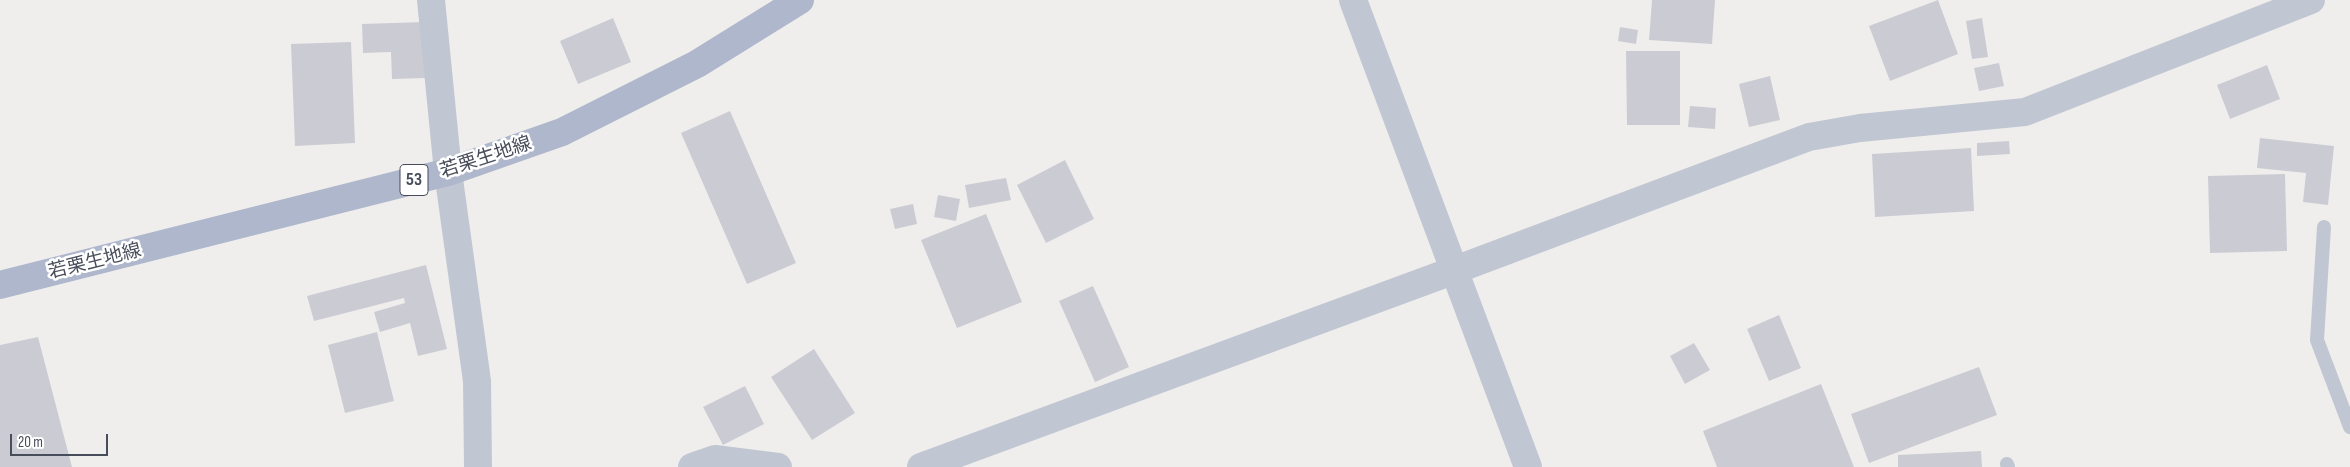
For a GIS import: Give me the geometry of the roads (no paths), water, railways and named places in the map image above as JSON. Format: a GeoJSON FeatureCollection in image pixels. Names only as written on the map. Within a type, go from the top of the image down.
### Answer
{"type":"FeatureCollection","features":[{"type":"Feature","properties":{"kind":"main road","name":"若栗生地線"},"geometry":{"type":"LineString","coordinates":[[0,285],[448,172],[562,132],[697,64],[800,0]]}},
{"type":"Feature","properties":{"kind":"street"},"geometry":{"type":"LineString","coordinates":[[431,0],[448,172],[477,381],[478,467]]}},
{"type":"Feature","properties":{"kind":"street"},"geometry":{"type":"LineString","coordinates":[[1353,0],[1528,467]]}},
{"type":"Feature","properties":{"kind":"street"},"geometry":{"type":"LineString","coordinates":[[921,467],[1809,137],[1860,128],[2025,112],[2311,0]]}},
{"type":"Feature","properties":{"kind":"street"},"geometry":{"type":"LineString","coordinates":[[692,467],[715,459],[778,467]]}},
{"type":"Feature","properties":{"kind":"lane"},"geometry":{"type":"LineString","coordinates":[[2324,227],[2317,340],[2350,427]]}}]}
